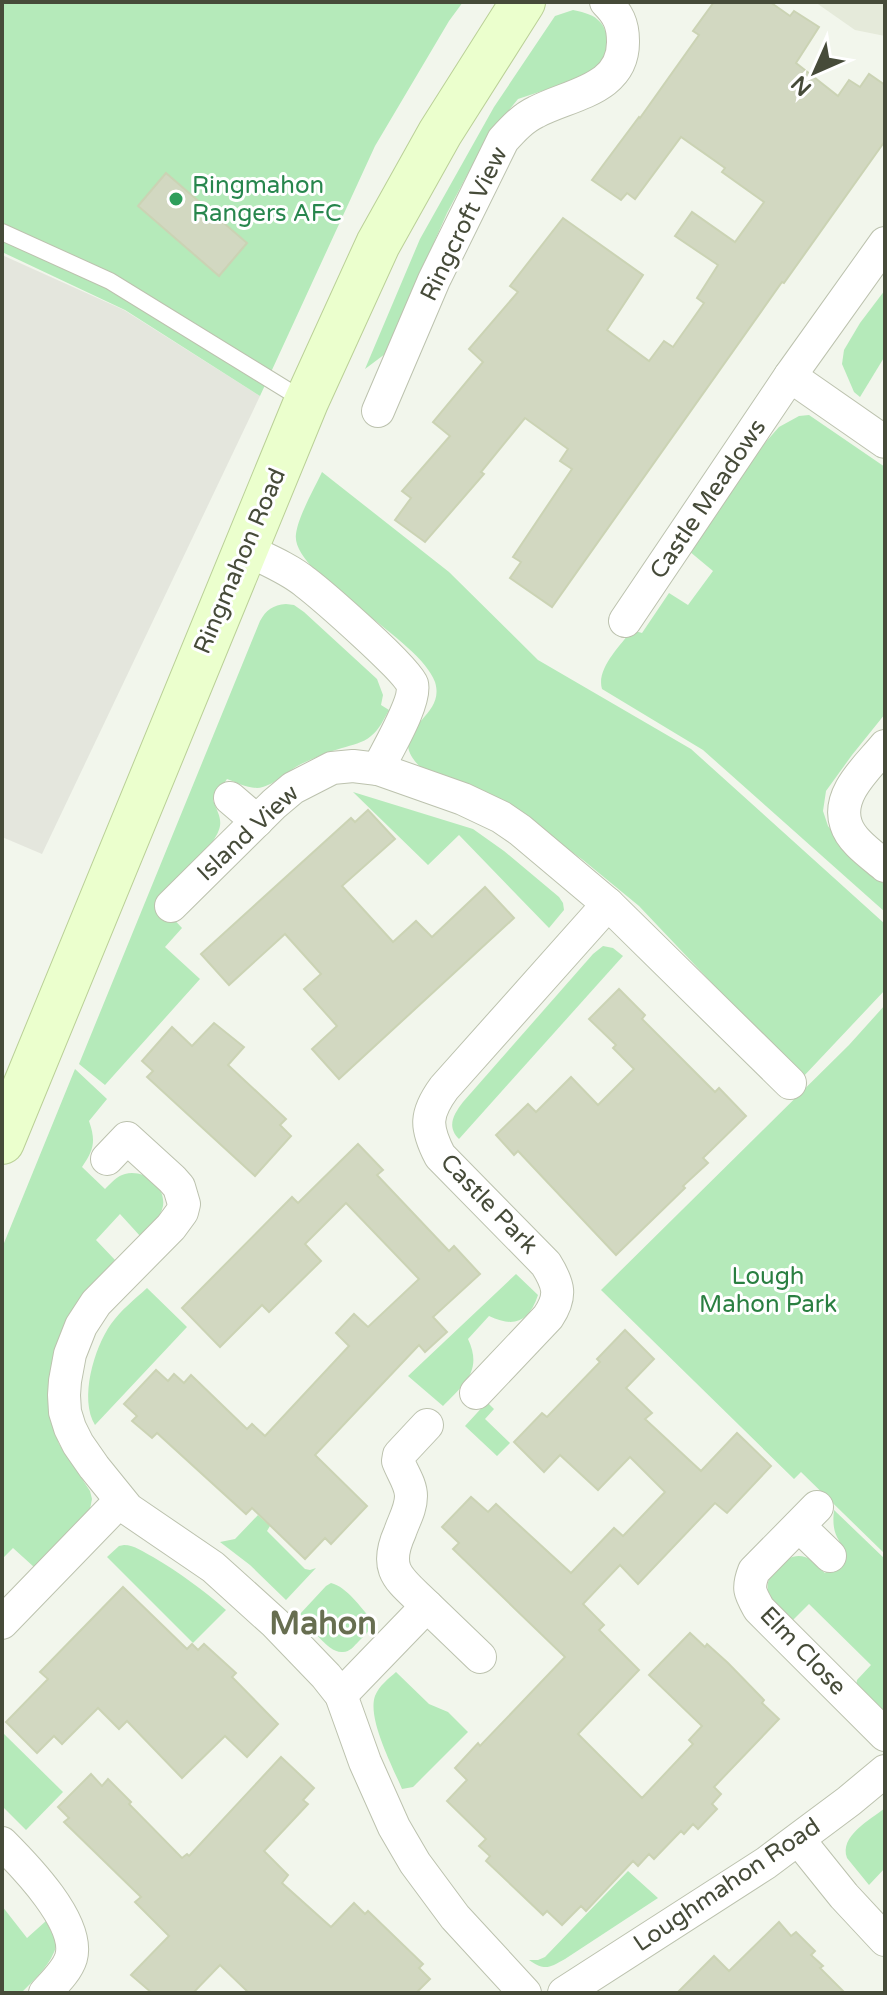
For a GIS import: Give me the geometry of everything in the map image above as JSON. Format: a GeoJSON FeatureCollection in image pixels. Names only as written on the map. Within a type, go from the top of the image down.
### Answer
{"type":"FeatureCollection","features":[{"type":"Feature","properties":{"kind":"street","name":"Ringmahon Road"},"geometry":{"type":"LineString","coordinates":[[2,1142],[306,402],[378,244],[440,133],[523,2]]}},
{"type":"Feature","properties":{"kind":"street","name":"Ringcroft View"},"geometry":{"type":"LineString","coordinates":[[378,411],[434,280],[503,140],[515,126],[535,112],[591,89],[614,72],[623,49],[623,30],[616,11],[606,2]]}},
{"type":"Feature","properties":{"kind":"street","name":"Castle Meadows"},"geometry":{"type":"LineString","coordinates":[[625,621],[790,376],[885,243]]}},
{"type":"Feature","properties":{"kind":"street"},"geometry":{"type":"LineString","coordinates":[[790,376],[885,442]]}},
{"type":"Feature","properties":{"kind":"street"},"geometry":{"type":"LineString","coordinates":[[245,549],[304,581],[398,665],[412,682],[413,694],[408,710],[378,769],[463,799],[520,830],[608,904],[790,1083]]}},
{"type":"Feature","properties":{"kind":"street"},"geometry":{"type":"LineString","coordinates":[[885,746],[849,791],[844,809],[846,826],[885,866]]}},
{"type":"Feature","properties":{"kind":"street","name":"Island View"},"geometry":{"type":"LineString","coordinates":[[171,906],[293,788],[332,768],[353,766],[378,769]]}},
{"type":"Feature","properties":{"kind":"street"},"geometry":{"type":"LineString","coordinates":[[230,798],[257,821]]}},
{"type":"Feature","properties":{"kind":"street","name":"Castle Park"},"geometry":{"type":"LineString","coordinates":[[476,1393],[548,1317],[556,1305],[557,1291],[554,1277],[546,1264],[440,1156],[429,1133],[433,1103],[608,904]]}},
{"type":"Feature","properties":{"kind":"street"},"geometry":{"type":"LineString","coordinates":[[117,1148],[172,1179],[179,1187],[184,1204],[171,1227],[96,1303],[81,1326],[70,1354],[64,1395],[70,1428],[78,1444],[120,1501],[213,1567],[326,1676],[341,1695],[365,1762],[394,1827],[415,1863],[455,1917],[525,1993]]}},
{"type":"Feature","properties":{"kind":"street"},"geometry":{"type":"LineString","coordinates":[[427,1425],[399,1455],[398,1461],[411,1496],[393,1560],[395,1574],[480,1657]]}},
{"type":"Feature","properties":{"kind":"street"},"geometry":{"type":"LineString","coordinates":[[2,1623],[120,1501]]}},
{"type":"Feature","properties":{"kind":"street","name":"Elm Close"},"geometry":{"type":"LineString","coordinates":[[830,1556],[808,1516],[754,1571],[749,1584],[751,1596],[759,1609],[885,1735]]}},
{"type":"Feature","properties":{"kind":"street"},"geometry":{"type":"LineString","coordinates":[[341,1695],[427,1606]]}},
{"type":"Feature","properties":{"kind":"street","name":"Loughmahon Road"},"geometry":{"type":"LineString","coordinates":[[564,1993],[799,1840],[885,1771]]}},
{"type":"Feature","properties":{"kind":"street"},"geometry":{"type":"LineString","coordinates":[[799,1840],[885,1940]]}},
{"type":"Feature","properties":{"kind":"street"},"geometry":{"type":"LineString","coordinates":[[2,1843],[26,1867],[67,1925],[73,1954],[68,1967],[45,1993]]}},
{"type":"Feature","properties":{"kind":"lane"},"geometry":{"type":"LineString","coordinates":[[2,232],[110,281],[306,402]]}},
{"type":"Feature","properties":{"kind":"shaded area"},"geometry":{"type":"Polygon","coordinates":[[[815,2],[885,2],[885,36],[855,30],[815,2]]]}},
{"type":"Feature","properties":{"kind":"shaded area"},"geometry":{"type":"Polygon","coordinates":[[[2,255],[124,310],[260,396],[42,854],[2,837],[2,255]]]}},
{"type":"Feature","properties":{"kind":"green space","name":"Ringmahon Rangers AFC"},"geometry":{"type":"Polygon","coordinates":[[[2,2],[463,2],[375,146],[260,396],[125,310],[2,252],[2,2]]]}},
{"type":"Feature","properties":{"kind":"green space"},"geometry":{"type":"Polygon","coordinates":[[[573,10],[595,17],[606,32],[610,48],[596,73],[518,99],[505,115],[484,143],[447,213],[385,354],[365,369],[420,239],[494,107],[555,16],[573,10]]]}},
{"type":"Feature","properties":{"kind":"green space"},"geometry":{"type":"Polygon","coordinates":[[[885,290],[885,356],[860,397],[854,392],[842,364],[844,350],[885,290]]]}},
{"type":"Feature","properties":{"kind":"green space"},"geometry":{"type":"Polygon","coordinates":[[[809,415],[885,467],[885,714],[826,791],[823,811],[828,826],[842,845],[885,885],[885,912],[703,750],[602,689],[602,674],[606,666],[632,630],[642,633],[669,593],[688,605],[713,571],[689,551],[756,453],[779,427],[799,416],[809,415]]]}},
{"type":"Feature","properties":{"kind":"green space"},"geometry":{"type":"Polygon","coordinates":[[[322,472],[449,572],[538,660],[691,749],[885,924],[885,990],[802,1078],[639,906],[551,837],[429,775],[414,759],[408,747],[410,736],[432,707],[436,696],[435,682],[406,646],[333,587],[300,550],[297,527],[322,472]]]}},
{"type":"Feature","properties":{"kind":"green space"},"geometry":{"type":"Polygon","coordinates":[[[286,604],[304,612],[377,679],[383,695],[381,705],[389,710],[379,728],[368,738],[301,764],[269,785],[253,788],[227,779],[213,800],[220,820],[217,835],[156,900],[182,928],[165,947],[200,979],[105,1085],[79,1064],[260,621],[270,609],[286,604]]]}},
{"type":"Feature","properties":{"kind":"green space"},"geometry":{"type":"Polygon","coordinates":[[[353,792],[473,829],[559,897],[564,910],[549,928],[459,835],[428,865],[353,792]]]}},
{"type":"Feature","properties":{"kind":"green space"},"geometry":{"type":"Polygon","coordinates":[[[603,946],[613,948],[623,956],[459,1139],[452,1125],[463,1102],[603,946]]]}},
{"type":"Feature","properties":{"kind":"green space","name":"Lough Mahon Park"},"geometry":{"type":"Polygon","coordinates":[[[885,1005],[885,1554],[801,1472],[794,1479],[601,1290],[849,1045],[885,1005]]]}},
{"type":"Feature","properties":{"kind":"green space"},"geometry":{"type":"Polygon","coordinates":[[[75,1069],[107,1099],[89,1121],[93,1145],[82,1167],[105,1189],[125,1174],[146,1177],[161,1192],[163,1206],[157,1219],[141,1237],[120,1214],[96,1240],[115,1260],[92,1286],[49,1390],[48,1410],[59,1444],[90,1491],[92,1499],[90,1509],[34,1567],[13,1548],[2,1559],[2,1248],[75,1069]]]}},
{"type":"Feature","properties":{"kind":"green space"},"geometry":{"type":"Polygon","coordinates":[[[516,1274],[538,1295],[534,1304],[525,1317],[513,1322],[489,1316],[468,1339],[472,1350],[472,1368],[464,1384],[443,1406],[408,1376],[516,1274]]]}},
{"type":"Feature","properties":{"kind":"green space"},"geometry":{"type":"Polygon","coordinates":[[[147,1288],[187,1327],[95,1425],[88,1402],[91,1374],[99,1346],[115,1319],[147,1288]]]}},
{"type":"Feature","properties":{"kind":"green space"},"geometry":{"type":"Polygon","coordinates":[[[487,1402],[494,1409],[485,1419],[510,1443],[497,1456],[465,1426],[487,1402]]]}},
{"type":"Feature","properties":{"kind":"green space"},"geometry":{"type":"Polygon","coordinates":[[[834,1510],[885,1559],[885,1716],[856,1686],[857,1680],[871,1665],[809,1604],[792,1621],[774,1604],[768,1592],[773,1571],[791,1557],[805,1557],[825,1573],[846,1551],[835,1532],[834,1510]]]}},
{"type":"Feature","properties":{"kind":"green space"},"geometry":{"type":"Polygon","coordinates":[[[258,1515],[270,1526],[267,1531],[305,1569],[316,1568],[286,1600],[250,1565],[220,1542],[235,1539],[258,1515]]]}},
{"type":"Feature","properties":{"kind":"green space"},"geometry":{"type":"Polygon","coordinates":[[[124,1545],[135,1547],[163,1563],[226,1610],[193,1643],[107,1557],[124,1545]]]}},
{"type":"Feature","properties":{"kind":"green space"},"geometry":{"type":"Polygon","coordinates":[[[331,1583],[348,1593],[372,1620],[366,1634],[345,1652],[325,1643],[300,1614],[331,1583]]]}},
{"type":"Feature","properties":{"kind":"green space"},"geometry":{"type":"Polygon","coordinates":[[[396,1672],[429,1704],[448,1712],[468,1732],[413,1787],[402,1789],[382,1743],[373,1706],[379,1689],[396,1672]]]}},
{"type":"Feature","properties":{"kind":"green space"},"geometry":{"type":"Polygon","coordinates":[[[2,1732],[63,1792],[26,1830],[2,1806],[2,1732]]]}},
{"type":"Feature","properties":{"kind":"green space"},"geometry":{"type":"Polygon","coordinates":[[[885,1808],[885,1868],[869,1885],[847,1858],[847,1843],[857,1829],[885,1808]]]}},
{"type":"Feature","properties":{"kind":"green space"},"geometry":{"type":"Polygon","coordinates":[[[628,1871],[658,1898],[555,1964],[543,1967],[529,1960],[545,1957],[628,1871]]]}},
{"type":"Feature","properties":{"kind":"green space"},"geometry":{"type":"Polygon","coordinates":[[[2,1906],[27,1938],[46,1921],[57,1944],[47,1965],[21,1993],[2,1993],[2,1906]]]}},
{"type":"Feature","properties":{"kind":"building"},"geometry":{"type":"Polygon","coordinates":[[[714,2],[770,2],[790,16],[794,11],[819,27],[796,63],[838,96],[849,80],[860,87],[869,74],[885,85],[885,141],[552,607],[510,578],[521,562],[513,557],[572,469],[560,461],[568,449],[525,418],[481,472],[484,474],[425,542],[395,520],[411,498],[402,491],[450,436],[433,422],[483,362],[469,349],[518,292],[510,286],[563,218],[643,275],[607,330],[649,361],[664,341],[673,347],[704,303],[697,298],[718,265],[675,236],[692,212],[735,242],[764,202],[722,172],[725,168],[681,137],[635,199],[627,193],[621,200],[592,180],[699,35],[693,31],[714,2]]]}},
{"type":"Feature","properties":{"kind":"building"},"geometry":{"type":"Polygon","coordinates":[[[166,173],[247,243],[219,276],[138,206],[166,173]]]}},
{"type":"Feature","properties":{"kind":"building"},"geometry":{"type":"Polygon","coordinates":[[[368,810],[395,839],[342,886],[393,942],[416,921],[432,937],[485,887],[514,918],[339,1079],[312,1049],[337,1026],[304,989],[321,974],[285,934],[229,985],[201,954],[351,818],[355,822],[368,810]]]}},
{"type":"Feature","properties":{"kind":"building"},"geometry":{"type":"Polygon","coordinates":[[[619,989],[645,1015],[642,1019],[715,1092],[719,1088],[746,1116],[703,1158],[708,1163],[683,1186],[685,1188],[616,1255],[518,1151],[514,1155],[496,1135],[528,1104],[536,1112],[571,1077],[598,1105],[634,1069],[613,1048],[616,1045],[589,1019],[619,989]]]}},
{"type":"Feature","properties":{"kind":"building"},"geometry":{"type":"Polygon","coordinates":[[[214,1023],[244,1047],[228,1065],[286,1119],[280,1125],[291,1136],[255,1176],[147,1077],[153,1071],[142,1061],[172,1027],[192,1046],[214,1023]]]}},
{"type":"Feature","properties":{"kind":"building"},"geometry":{"type":"Polygon","coordinates":[[[358,1144],[383,1170],[377,1175],[449,1251],[454,1246],[480,1274],[433,1317],[447,1332],[425,1352],[419,1345],[315,1455],[367,1506],[331,1544],[325,1538],[305,1559],[252,1508],[246,1514],[157,1433],[152,1438],[132,1421],[137,1416],[124,1404],[156,1370],[168,1381],[174,1374],[184,1383],[191,1375],[247,1429],[252,1424],[265,1436],[349,1346],[336,1333],[354,1314],[368,1327],[419,1279],[346,1203],[305,1244],[321,1261],[269,1312],[262,1305],[220,1347],[182,1308],[292,1197],[298,1203],[358,1144]]]}},
{"type":"Feature","properties":{"kind":"building"},"geometry":{"type":"Polygon","coordinates":[[[625,1330],[654,1359],[626,1388],[652,1413],[645,1419],[701,1471],[737,1433],[771,1466],[727,1513],[715,1503],[638,1584],[620,1565],[583,1604],[604,1625],[599,1630],[639,1670],[578,1734],[642,1798],[693,1744],[689,1740],[702,1726],[649,1675],[690,1633],[728,1663],[779,1719],[714,1787],[721,1794],[712,1804],[717,1809],[698,1829],[693,1824],[684,1834],[681,1831],[654,1859],[649,1854],[638,1866],[633,1861],[586,1911],[581,1906],[562,1925],[547,1911],[543,1915],[486,1861],[490,1856],[479,1846],[486,1839],[447,1801],[467,1780],[455,1768],[565,1657],[453,1549],[459,1543],[442,1527],[471,1497],[488,1512],[496,1504],[571,1573],[614,1528],[623,1536],[665,1492],[630,1457],[598,1490],[560,1455],[544,1472],[514,1442],[542,1413],[547,1417],[600,1362],[597,1359],[625,1330]]]}},
{"type":"Feature","properties":{"kind":"building"},"geometry":{"type":"Polygon","coordinates":[[[123,1587],[187,1649],[192,1644],[198,1650],[204,1644],[236,1673],[232,1677],[278,1724],[247,1757],[225,1736],[182,1778],[127,1721],[119,1729],[98,1708],[62,1744],[54,1736],[37,1753],[6,1722],[48,1679],[40,1672],[123,1587]]]}},
{"type":"Feature","properties":{"kind":"building"},"geometry":{"type":"Polygon","coordinates":[[[281,1757],[314,1788],[303,1800],[308,1804],[264,1851],[288,1875],[282,1883],[331,1927],[354,1903],[365,1914],[368,1911],[423,1964],[419,1968],[430,1979],[416,1993],[249,1993],[220,1965],[193,1993],[152,1993],[131,1975],[169,1936],[135,1902],[141,1897],[64,1822],[69,1818],[58,1807],[91,1774],[102,1786],[108,1779],[182,1858],[187,1854],[189,1856],[281,1757]]]}},
{"type":"Feature","properties":{"kind":"building"},"geometry":{"type":"Polygon","coordinates":[[[779,1922],[791,1936],[796,1932],[815,1951],[811,1955],[823,1966],[820,1968],[845,1993],[677,1993],[714,1956],[729,1971],[779,1922]]]}},
{"type":"Feature","properties":{"kind":"place","name":"Ringmahon Rangers AFC"},"geometry":{"type":"Point","coordinates":[176,199]}},
{"type":"Feature","properties":{"kind":"district","name":"Mahon"},"geometry":{"type":"Point","coordinates":[323,1624]}}]}
